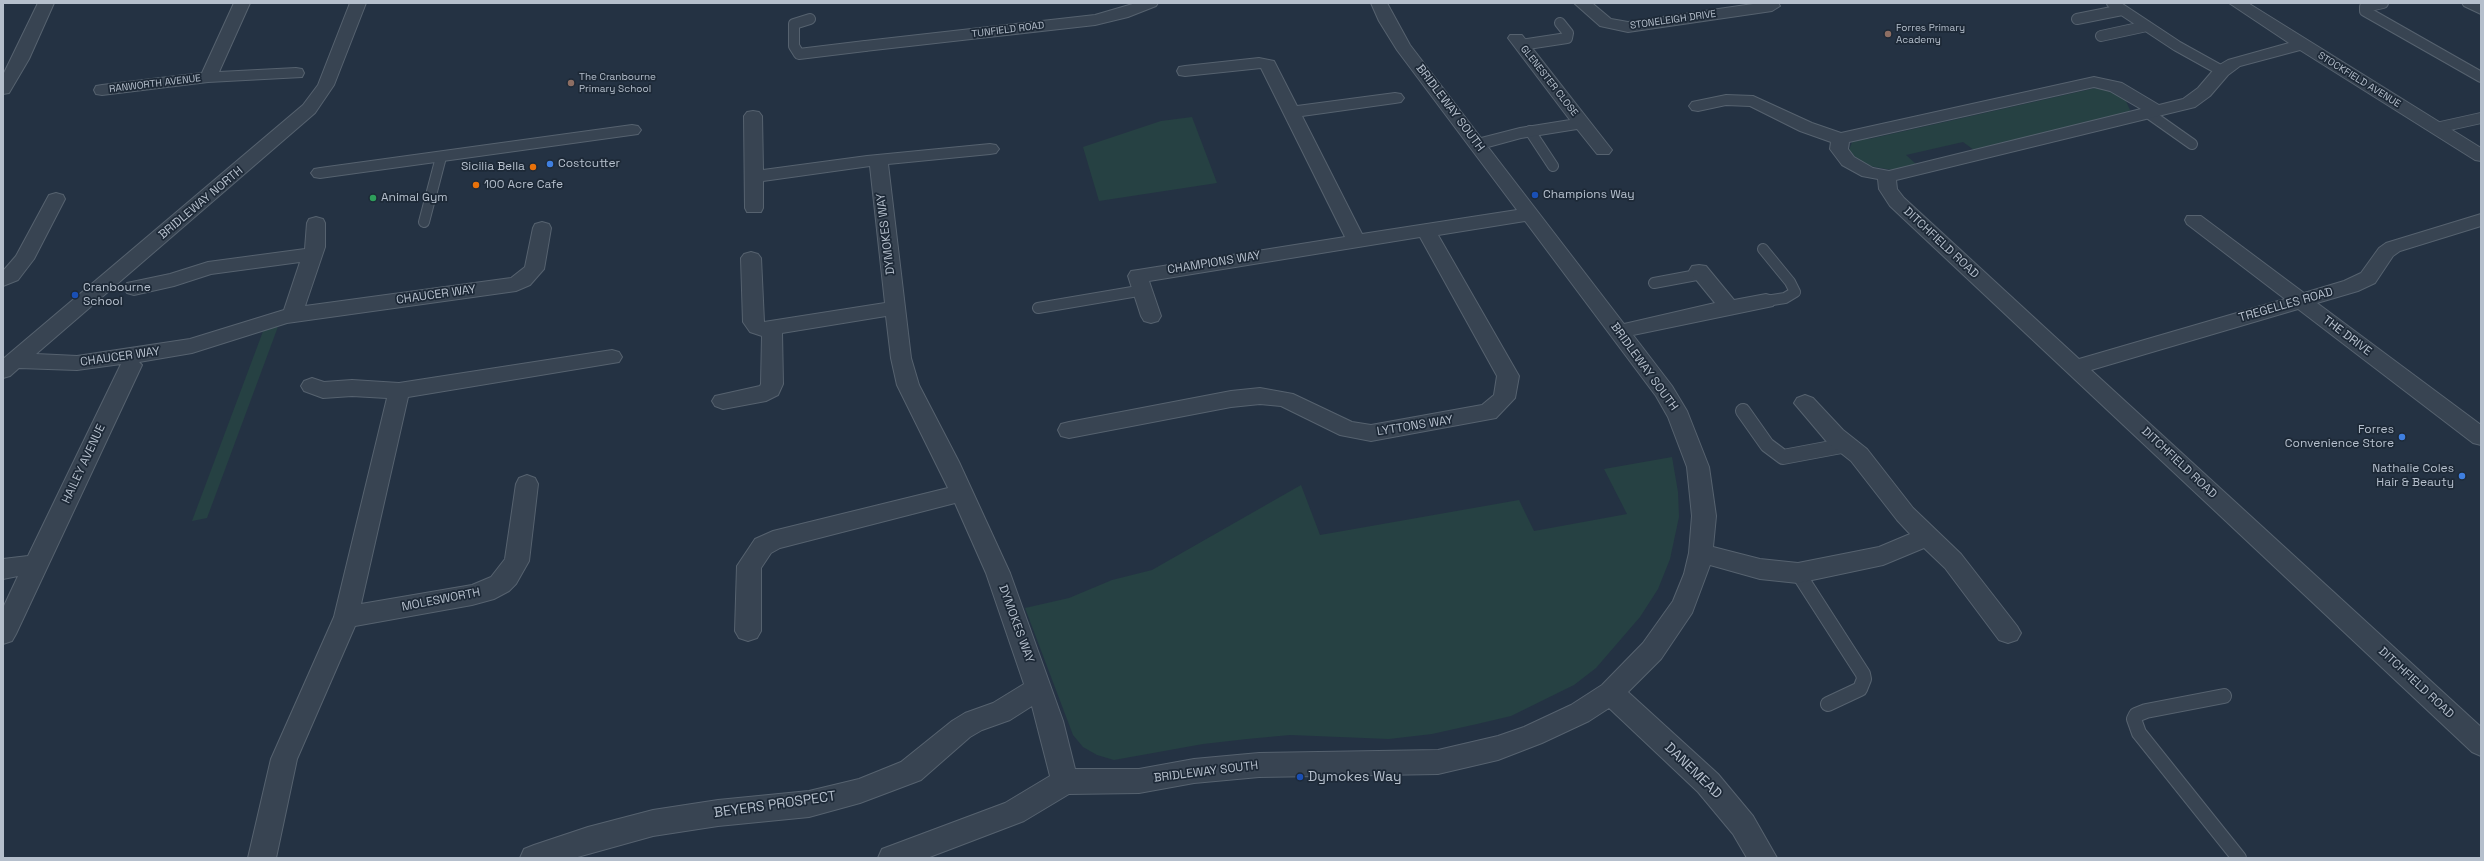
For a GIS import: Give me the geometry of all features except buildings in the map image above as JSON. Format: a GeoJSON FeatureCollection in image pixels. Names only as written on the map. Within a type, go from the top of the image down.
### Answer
{"type":"FeatureCollection","features":[{"type":"Feature","properties":{"kind":"street"},"geometry":{"type":"LineString","coordinates":[[3,89],[21,59],[46,3]]}},
{"type":"Feature","properties":{"kind":"street","name":"RANWORTH AVENUE"},"geometry":{"type":"LineString","coordinates":[[208,77],[242,3]]}},
{"type":"Feature","properties":{"kind":"street","name":"BRIDLEWAY NORTH"},"geometry":{"type":"LineString","coordinates":[[9,366],[309,110],[326,85],[358,3]]}},
{"type":"Feature","properties":{"kind":"street","name":"TUNFIELD ROAD"},"geometry":{"type":"LineString","coordinates":[[865,46],[1095,20],[1122,14],[1150,3]]}},
{"type":"Feature","properties":{"kind":"street","name":"BRIDLEWAY SOUTH"},"geometry":{"type":"LineString","coordinates":[[892,858],[920,852],[1014,812],[1065,782],[1139,781],[1194,771],[1246,766],[1379,766],[1438,762],[1478,754],[1516,742],[1580,713],[1611,693],[1640,666],[1675,620],[1690,592],[1702,553],[1704,498],[1698,467],[1687,435],[1664,391],[1400,43],[1387,21],[1379,3]]}},
{"type":"Feature","properties":{"kind":"street","name":"STONELEIGH DRIVE"},"geometry":{"type":"LineString","coordinates":[[1582,3],[1606,23],[1628,27],[1772,6]]}},
{"type":"Feature","properties":{"kind":"street","name":"STOCKFIELD AVENUE"},"geometry":{"type":"LineString","coordinates":[[2237,3],[2481,156]]}},
{"type":"Feature","properties":{"kind":"street"},"geometry":{"type":"LineString","coordinates":[[2470,3],[2481,8]]}},
{"type":"Feature","properties":{"kind":"street","name":"GLENESTER CLOSE"},"geometry":{"type":"LineString","coordinates":[[1518,42],[1603,150]]}},
{"type":"Feature","properties":{"kind":"street"},"geometry":{"type":"LineString","coordinates":[[1840,139],[1839,148],[1848,161],[1868,172],[1889,176],[2152,112],[2196,99],[2222,71],[2246,59],[2303,44]]}},
{"type":"Feature","properties":{"kind":"street"},"geometry":{"type":"LineString","coordinates":[[1185,71],[1243,64],[1264,64],[1271,68],[1356,241]]}},
{"type":"Feature","properties":{"kind":"street","name":"RANWORTH AVENUE"},"geometry":{"type":"LineString","coordinates":[[102,90],[208,77],[296,73]]}},
{"type":"Feature","properties":{"kind":"street"},"geometry":{"type":"LineString","coordinates":[[1698,106],[1726,100],[1753,101],[1806,127],[1840,139],[2083,83],[2094,82],[2116,87],[2152,112]]}},
{"type":"Feature","properties":{"kind":"street"},"geometry":{"type":"LineString","coordinates":[[1292,112],[1395,98]]}},
{"type":"Feature","properties":{"kind":"street"},"geometry":{"type":"LineString","coordinates":[[753,116],[754,208]]}},
{"type":"Feature","properties":{"kind":"street","name":"GLENESTER CLOSE"},"geometry":{"type":"LineString","coordinates":[[1477,144],[1530,131],[1581,123]]}},
{"type":"Feature","properties":{"kind":"street"},"geometry":{"type":"LineString","coordinates":[[320,173],[632,130]]}},
{"type":"Feature","properties":{"kind":"street"},"geometry":{"type":"LineString","coordinates":[[754,178],[878,160],[990,149]]}},
{"type":"Feature","properties":{"kind":"street","name":"DYMOKES WAY"},"geometry":{"type":"LineString","coordinates":[[878,160],[901,358],[908,385],[962,493],[998,573],[1052,728],[1065,782]]}},
{"type":"Feature","properties":{"kind":"street","name":"DITCHFIELD ROAD"},"geometry":{"type":"LineString","coordinates":[[1889,176],[1886,182],[1888,189],[1897,202],[2481,744]]}},
{"type":"Feature","properties":{"kind":"street"},"geometry":{"type":"LineString","coordinates":[[3,280],[11,275],[24,259],[56,199]]}},
{"type":"Feature","properties":{"kind":"street","name":"CHAMPIONS WAY"},"geometry":{"type":"LineString","coordinates":[[1151,316],[1144,290],[1138,276],[1530,214]]}},
{"type":"Feature","properties":{"kind":"street","name":"THE DRIVE"},"geometry":{"type":"LineString","coordinates":[[2194,220],[2479,434]]}},
{"type":"Feature","properties":{"kind":"street","name":"TREGELLES ROAD"},"geometry":{"type":"LineString","coordinates":[[2076,367],[2300,301],[2364,280],[2374,271],[2386,252],[2393,247],[2481,220]]}},
{"type":"Feature","properties":{"kind":"street"},"geometry":{"type":"LineString","coordinates":[[292,315],[313,254],[317,237],[316,223]]}},
{"type":"Feature","properties":{"kind":"street","name":"CHAUCER WAY"},"geometry":{"type":"LineString","coordinates":[[9,366],[77,363],[170,350],[192,346],[270,319],[516,284],[534,270],[542,228]]}},
{"type":"Feature","properties":{"kind":"street","name":"LYTTONS WAY"},"geometry":{"type":"LineString","coordinates":[[1068,430],[1231,399],[1260,396],[1285,399],[1348,428],[1371,433],[1488,412],[1504,398],[1508,376],[1426,230]]}},
{"type":"Feature","properties":{"kind":"street"},"geometry":{"type":"LineString","coordinates":[[134,288],[174,280],[208,268],[313,254]]}},
{"type":"Feature","properties":{"kind":"street"},"geometry":{"type":"LineString","coordinates":[[751,258],[753,322],[757,327],[772,329],[895,308]]}},
{"type":"Feature","properties":{"kind":"street"},"geometry":{"type":"LineString","coordinates":[[1701,272],[1729,307]]}},
{"type":"Feature","properties":{"kind":"street"},"geometry":{"type":"LineString","coordinates":[[1618,332],[1729,307],[1766,301]]}},
{"type":"Feature","properties":{"kind":"street"},"geometry":{"type":"LineString","coordinates":[[723,401],[766,393],[770,390],[772,384],[772,329]]}},
{"type":"Feature","properties":{"kind":"street"},"geometry":{"type":"LineString","coordinates":[[312,386],[323,390],[352,388],[399,391],[612,357]]}},
{"type":"Feature","properties":{"kind":"street","name":"HAILEY AVENUE"},"geometry":{"type":"LineString","coordinates":[[3,634],[131,365]]}},
{"type":"Feature","properties":{"kind":"street"},"geometry":{"type":"LineString","coordinates":[[262,858],[284,759],[346,617],[399,391]]}},
{"type":"Feature","properties":{"kind":"street"},"geometry":{"type":"LineString","coordinates":[[1805,403],[1824,426],[1859,455],[1905,514],[1966,576],[2008,633]]}},
{"type":"Feature","properties":{"kind":"street","name":"MOLESWORTH"},"geometry":{"type":"LineString","coordinates":[[346,617],[472,595],[485,592],[500,584],[507,577],[517,561],[527,484]]}},
{"type":"Feature","properties":{"kind":"street"},"geometry":{"type":"LineString","coordinates":[[748,631],[749,566],[763,546],[772,540],[962,493]]}},
{"type":"Feature","properties":{"kind":"street"},"geometry":{"type":"LineString","coordinates":[[1702,553],[1760,569],[1798,574],[1883,556],[1928,536]]}},
{"type":"Feature","properties":{"kind":"street"},"geometry":{"type":"LineString","coordinates":[[3,569],[36,564]]}},
{"type":"Feature","properties":{"kind":"street","name":"BEYERS PROSPECT"},"geometry":{"type":"LineString","coordinates":[[534,858],[588,840],[653,823],[718,813],[809,804],[860,791],[911,771],[960,729],[974,721],[1001,712],[1039,688]]}},
{"type":"Feature","properties":{"kind":"street","name":"DANEMEAD"},"geometry":{"type":"LineString","coordinates":[[1611,693],[1708,783],[1743,825],[1764,858]]}},
{"type":"Feature","properties":{"kind":"lane"},"geometry":{"type":"LineString","coordinates":[[2112,3],[2222,71]]}},
{"type":"Feature","properties":{"kind":"lane"},"geometry":{"type":"LineString","coordinates":[[2383,3],[2364,9],[2377,19],[2481,77]]}},
{"type":"Feature","properties":{"kind":"lane"},"geometry":{"type":"LineString","coordinates":[[2077,19],[2122,10]]}},
{"type":"Feature","properties":{"kind":"lane"},"geometry":{"type":"LineString","coordinates":[[810,19],[794,24],[794,46],[799,54],[865,46]]}},
{"type":"Feature","properties":{"kind":"lane"},"geometry":{"type":"LineString","coordinates":[[1518,42],[1567,38],[1568,33],[1560,23]]}},
{"type":"Feature","properties":{"kind":"lane"},"geometry":{"type":"LineString","coordinates":[[2101,36],[2147,26]]}},
{"type":"Feature","properties":{"kind":"lane"},"geometry":{"type":"LineString","coordinates":[[2152,112],[2192,144]]}},
{"type":"Feature","properties":{"kind":"lane"},"geometry":{"type":"LineString","coordinates":[[2436,128],[2481,118]]}},
{"type":"Feature","properties":{"kind":"lane"},"geometry":{"type":"LineString","coordinates":[[1530,131],[1553,166]]}},
{"type":"Feature","properties":{"kind":"lane"},"geometry":{"type":"LineString","coordinates":[[424,222],[441,157]]}},
{"type":"Feature","properties":{"kind":"lane"},"geometry":{"type":"LineString","coordinates":[[1763,249],[1790,282],[1794,292],[1785,298],[1766,301]]}},
{"type":"Feature","properties":{"kind":"lane"},"geometry":{"type":"LineString","coordinates":[[1654,283],[1701,272]]}},
{"type":"Feature","properties":{"kind":"lane"},"geometry":{"type":"LineString","coordinates":[[1038,308],[1144,290]]}},
{"type":"Feature","properties":{"kind":"lane"},"geometry":{"type":"LineString","coordinates":[[1744,411],[1767,445],[1782,457],[1847,445]]}},
{"type":"Feature","properties":{"kind":"lane"},"geometry":{"type":"LineString","coordinates":[[1798,574],[1863,674],[1864,679],[1860,689],[1828,704]]}},
{"type":"Feature","properties":{"kind":"lane"},"geometry":{"type":"LineString","coordinates":[[2224,696],[2146,711],[2136,715],[2134,719],[2139,733],[2239,858]]}},
{"type":"Feature","properties":{"kind":"green space"},"geometry":{"type":"Polygon","coordinates":[[[2100,87],[2108,88],[2125,99],[2130,110],[2127,114],[1974,150],[1963,142],[1906,155],[1916,164],[1892,170],[1869,166],[1852,156],[1849,150],[1853,140],[1865,138],[1869,139],[2100,87]]]}},
{"type":"Feature","properties":{"kind":"green space"},"geometry":{"type":"Polygon","coordinates":[[[1192,117],[1217,183],[1099,201],[1083,147],[1161,121],[1192,117]]]}},
{"type":"Feature","properties":{"kind":"green space"},"geometry":{"type":"Polygon","coordinates":[[[279,324],[207,518],[192,521],[265,326],[279,324]]]}},
{"type":"Feature","properties":{"kind":"green space"},"geometry":{"type":"Polygon","coordinates":[[[1672,457],[1678,492],[1679,517],[1670,559],[1658,589],[1640,617],[1596,668],[1574,685],[1511,716],[1477,724],[1432,734],[1389,739],[1290,735],[1247,739],[1203,744],[1114,760],[1097,755],[1083,747],[1073,735],[1025,608],[1069,598],[1112,580],[1152,570],[1301,485],[1320,535],[1519,500],[1534,531],[1627,514],[1604,469],[1672,457]]]}},
{"type":"Feature","properties":{"kind":"place","name":"Forres Primary Academy"},"geometry":{"type":"Point","coordinates":[1888,34]}},
{"type":"Feature","properties":{"kind":"place","name":"The Cranbourne Primary School"},"geometry":{"type":"Point","coordinates":[571,83]}},
{"type":"Feature","properties":{"kind":"place","name":"Costcutter"},"geometry":{"type":"Point","coordinates":[550,164]}},
{"type":"Feature","properties":{"kind":"place","name":"Sicilia Bella"},"geometry":{"type":"Point","coordinates":[533,167]}},
{"type":"Feature","properties":{"kind":"place","name":"100 Acre Cafe"},"geometry":{"type":"Point","coordinates":[476,185]}},
{"type":"Feature","properties":{"kind":"place","name":"Champions Way"},"geometry":{"type":"Point","coordinates":[1535,195]}},
{"type":"Feature","properties":{"kind":"place","name":"Animal Gym"},"geometry":{"type":"Point","coordinates":[373,198]}},
{"type":"Feature","properties":{"kind":"place","name":"Cranbourne School"},"geometry":{"type":"Point","coordinates":[75,295]}},
{"type":"Feature","properties":{"kind":"place","name":"Forres Convenience Store"},"geometry":{"type":"Point","coordinates":[2402,437]}},
{"type":"Feature","properties":{"kind":"place","name":"Nathalie Coles Hair & Beauty"},"geometry":{"type":"Point","coordinates":[2462,476]}},
{"type":"Feature","properties":{"kind":"place","name":"Dymokes Way"},"geometry":{"type":"Point","coordinates":[1300,777]}}]}
